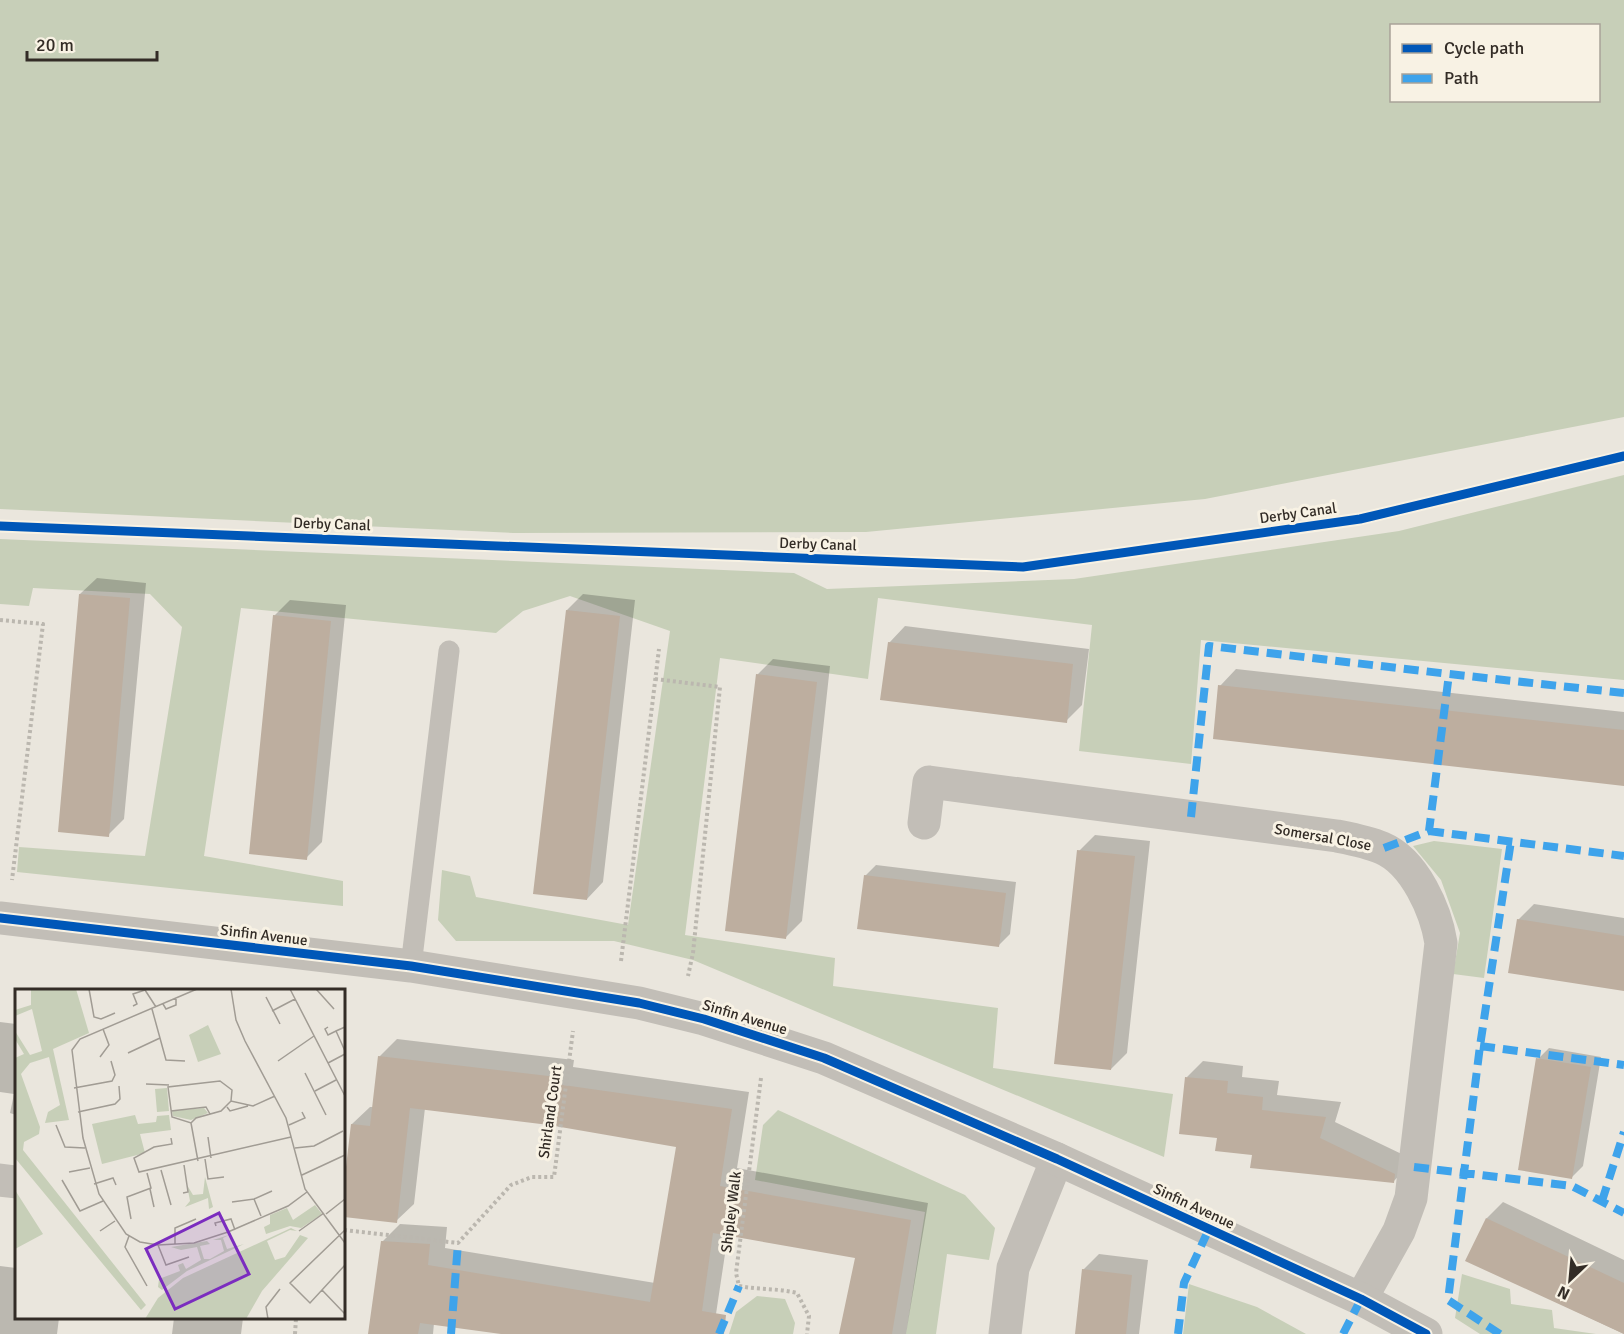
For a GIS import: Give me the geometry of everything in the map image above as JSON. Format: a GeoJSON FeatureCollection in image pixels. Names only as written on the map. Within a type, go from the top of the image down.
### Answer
{"type":"FeatureCollection","features":[{"type":"Feature","properties":{"kind":"street","name":"Somersal Close"},"geometry":{"type":"LineString","coordinates":[[924,823],[929,782],[1337,836],[1384,849],[1402,865],[1431,905],[1441,944],[1411,1198],[1399,1231],[1361,1299]]}},
{"type":"Feature","properties":{"kind":"street","name":"Sinfin Avenue"},"geometry":{"type":"LineString","coordinates":[[4,919],[411,966],[578,992],[680,1013],[766,1038],[825,1058],[1057,1159],[1361,1299],[1426,1334]]}},
{"type":"Feature","properties":{"kind":"street"},"geometry":{"type":"LineString","coordinates":[[1005,1334],[1013,1268],[1057,1159]]}},
{"type":"Feature","properties":{"kind":"street"},"geometry":{"type":"LineString","coordinates":[[0,1180],[15,1182]]}},
{"type":"Feature","properties":{"kind":"lane"},"geometry":{"type":"LineString","coordinates":[[411,966],[449,651]]}},
{"type":"Feature","properties":{"kind":"path"},"geometry":{"type":"LineString","coordinates":[[0,620],[43,624],[4,919]]}},
{"type":"Feature","properties":{"kind":"path"},"geometry":{"type":"LineString","coordinates":[[614,999],[626,938],[659,649]]}},
{"type":"Feature","properties":{"kind":"path"},"geometry":{"type":"LineString","coordinates":[[655,680],[720,687],[693,953],[680,1013]]}},
{"type":"Feature","properties":{"kind":"path"},"geometry":{"type":"LineString","coordinates":[[295,1334],[297,1319]]}},
{"type":"Feature","properties":{"kind":"green space"},"geometry":{"type":"Polygon","coordinates":[[[0,0],[1624,0],[1624,417],[1205,499],[866,532],[513,533],[0,509],[0,0]]]}},
{"type":"Feature","properties":{"kind":"green space"},"geometry":{"type":"Polygon","coordinates":[[[1624,475],[1624,680],[1201,640],[1191,764],[1079,751],[1092,625],[878,598],[868,679],[720,658],[685,935],[835,958],[833,986],[998,1008],[993,1068],[1173,1094],[1164,1157],[693,960],[614,941],[456,941],[438,920],[442,870],[470,876],[476,897],[628,925],[670,631],[570,596],[523,611],[496,633],[241,608],[204,856],[343,881],[343,906],[17,872],[19,847],[145,856],[182,627],[150,594],[33,588],[29,606],[0,604],[0,539],[794,573],[827,589],[1074,579],[1399,531],[1624,475]]]}},
{"type":"Feature","properties":{"kind":"green space"},"geometry":{"type":"Polygon","coordinates":[[[1434,841],[1502,849],[1484,978],[1453,974],[1460,933],[1441,880],[1413,846],[1434,841]]]}},
{"type":"Feature","properties":{"kind":"green space"},"geometry":{"type":"Polygon","coordinates":[[[778,1110],[965,1195],[995,1228],[989,1260],[947,1254],[936,1334],[906,1334],[925,1212],[755,1180],[763,1125],[778,1110]]]}},
{"type":"Feature","properties":{"kind":"green space"},"geometry":{"type":"Polygon","coordinates":[[[1462,1274],[1510,1289],[1511,1304],[1552,1310],[1554,1328],[1596,1334],[1480,1334],[1455,1318],[1462,1274]]]}},
{"type":"Feature","properties":{"kind":"green space"},"geometry":{"type":"Polygon","coordinates":[[[1189,1284],[1257,1307],[1306,1334],[1183,1334],[1189,1284]]]}},
{"type":"Feature","properties":{"kind":"green space"},"geometry":{"type":"Polygon","coordinates":[[[757,1296],[785,1299],[795,1323],[793,1334],[729,1334],[736,1312],[757,1296]]]}},
{"type":"Feature","properties":{"kind":"building"},"geometry":{"type":"Polygon","coordinates":[[[79,594],[130,598],[109,837],[58,832],[79,594]]]}},
{"type":"Feature","properties":{"kind":"building"},"geometry":{"type":"Polygon","coordinates":[[[566,610],[620,616],[587,900],[533,894],[566,610]]]}},
{"type":"Feature","properties":{"kind":"building"},"geometry":{"type":"Polygon","coordinates":[[[273,615],[331,621],[307,860],[249,854],[273,615]]]}},
{"type":"Feature","properties":{"kind":"building"},"geometry":{"type":"Polygon","coordinates":[[[888,642],[1073,664],[1067,723],[880,700],[888,642]]]}},
{"type":"Feature","properties":{"kind":"building"},"geometry":{"type":"Polygon","coordinates":[[[756,674],[817,682],[786,939],[725,931],[756,674]]]}},
{"type":"Feature","properties":{"kind":"building"},"geometry":{"type":"Polygon","coordinates":[[[1218,685],[1624,730],[1624,786],[1213,739],[1218,685]]]}},
{"type":"Feature","properties":{"kind":"building"},"geometry":{"type":"Polygon","coordinates":[[[1077,850],[1135,856],[1111,1070],[1054,1064],[1077,850]]]}},
{"type":"Feature","properties":{"kind":"building"},"geometry":{"type":"Polygon","coordinates":[[[864,875],[1006,893],[999,947],[857,929],[864,875]]]}},
{"type":"Feature","properties":{"kind":"building"},"geometry":{"type":"Polygon","coordinates":[[[1517,919],[1624,936],[1624,991],[1508,973],[1517,919]]]}},
{"type":"Feature","properties":{"kind":"building"},"geometry":{"type":"Polygon","coordinates":[[[378,1056],[557,1077],[556,1084],[732,1109],[720,1186],[911,1220],[892,1334],[839,1334],[855,1258],[713,1233],[702,1311],[726,1315],[724,1334],[501,1334],[420,1323],[418,1334],[368,1334],[381,1241],[430,1244],[428,1265],[650,1302],[676,1147],[549,1125],[410,1108],[397,1223],[345,1217],[345,1175],[351,1124],[370,1126],[378,1056]]]}},
{"type":"Feature","properties":{"kind":"building"},"geometry":{"type":"Polygon","coordinates":[[[1536,1058],[1591,1067],[1572,1179],[1518,1170],[1536,1058]]]}},
{"type":"Feature","properties":{"kind":"building"},"geometry":{"type":"Polygon","coordinates":[[[1185,1077],[1228,1081],[1227,1093],[1263,1097],[1262,1110],[1326,1117],[1320,1138],[1395,1174],[1394,1183],[1250,1168],[1252,1155],[1215,1151],[1217,1138],[1179,1134],[1185,1077]]]}},
{"type":"Feature","properties":{"kind":"building"},"geometry":{"type":"Polygon","coordinates":[[[1486,1218],[1624,1283],[1624,1334],[1465,1261],[1486,1218]]]}},
{"type":"Feature","properties":{"kind":"building"},"geometry":{"type":"Polygon","coordinates":[[[1082,1269],[1132,1275],[1126,1334],[1075,1334],[1082,1269]]]}},
{"type":"Feature","properties":{"kind":"marked path"},"geometry":{"type":"LineString","coordinates":[[1191,817],[1209,646],[1449,674]]}},
{"type":"Feature","properties":{"kind":"marked path"},"geometry":{"type":"LineString","coordinates":[[1384,848],[1429,831],[1449,674],[1624,693]]}},
{"type":"Feature","properties":{"kind":"marked path"},"geometry":{"type":"LineString","coordinates":[[1429,831],[1624,856]]}},
{"type":"Feature","properties":{"kind":"marked path"},"geometry":{"type":"LineString","coordinates":[[1500,1334],[1448,1300],[1480,1046],[1511,841]]}},
{"type":"Feature","properties":{"kind":"marked path"},"geometry":{"type":"LineString","coordinates":[[1480,1046],[1624,1065]]}},
{"type":"Feature","properties":{"kind":"marked path"},"geometry":{"type":"LineString","coordinates":[[1602,1201],[1624,1132]]}},
{"type":"Feature","properties":{"kind":"marked path"},"geometry":{"type":"LineString","coordinates":[[1414,1167],[1572,1186],[1624,1213]]}},
{"type":"Feature","properties":{"kind":"marked path"},"geometry":{"type":"LineString","coordinates":[[1178,1334],[1184,1283],[1209,1229]]}},
{"type":"Feature","properties":{"kind":"marked path"},"geometry":{"type":"LineString","coordinates":[[451,1334],[458,1243]]}},
{"type":"Feature","properties":{"kind":"marked path"},"geometry":{"type":"LineString","coordinates":[[719,1334],[739,1286]]}},
{"type":"Feature","properties":{"kind":"marked path"},"geometry":{"type":"LineString","coordinates":[[1343,1334],[1361,1299]]}},
{"type":"Feature","properties":{"kind":"cycle path","name":"Derby Canal"},"geometry":{"type":"LineString","coordinates":[[0,526],[1023,567],[1360,519],[1624,456]]}},
{"type":"Feature","properties":{"kind":"cycle path"},"geometry":{"type":"LineString","coordinates":[[0,918],[411,966],[639,1003],[704,1019],[824,1058],[1057,1159],[1361,1299],[1426,1334]]}}]}
